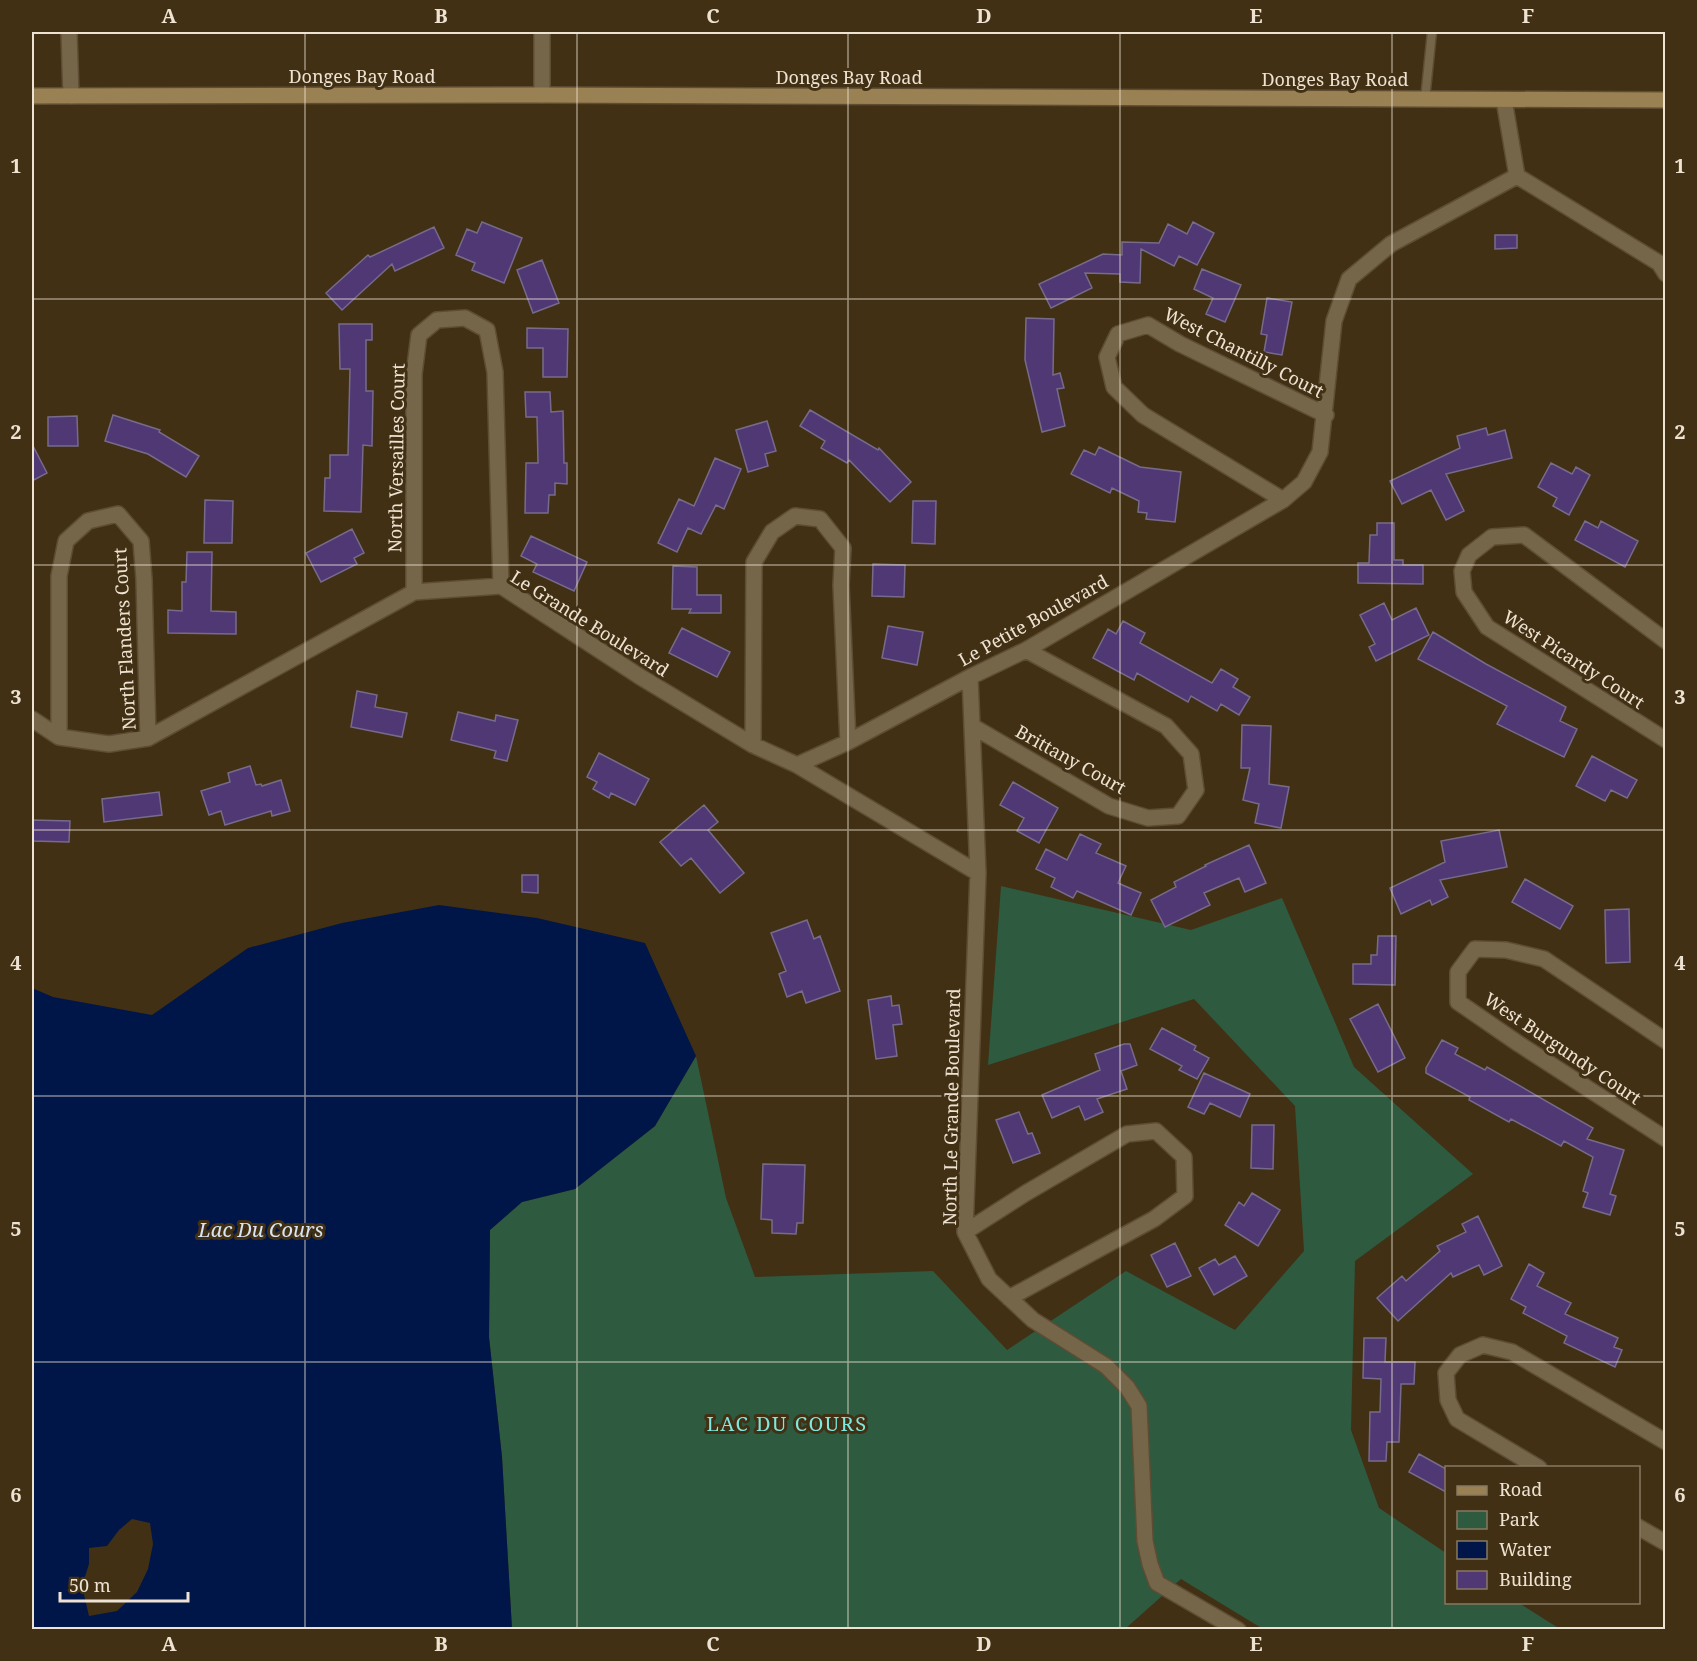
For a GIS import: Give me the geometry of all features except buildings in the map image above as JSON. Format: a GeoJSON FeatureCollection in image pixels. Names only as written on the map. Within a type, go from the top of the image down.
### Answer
{"type":"FeatureCollection","features":[{"type":"Feature","properties":{"kind":"street"},"geometry":{"type":"LineString","coordinates":[[69,32],[71,96]]}},
{"type":"Feature","properties":{"kind":"street"},"geometry":{"type":"LineString","coordinates":[[542,32],[542,95]]}},
{"type":"Feature","properties":{"kind":"street","name":"Donges Bay Road"},"geometry":{"type":"LineString","coordinates":[[32,96],[542,95],[1665,100]]}},
{"type":"Feature","properties":{"kind":"street"},"geometry":{"type":"LineString","coordinates":[[1504,100],[1517,176],[1659,263],[1665,274]]}},
{"type":"Feature","properties":{"kind":"street","name":"Le Petite Boulevard"},"geometry":{"type":"LineString","coordinates":[[797,765],[848,742],[1026,650],[1283,500],[1304,482],[1320,452],[1335,321],[1348,279],[1391,244],[1517,176]]}},
{"type":"Feature","properties":{"kind":"street","name":"North Versailles Court"},"geometry":{"type":"LineString","coordinates":[[414,592],[414,374],[419,336],[437,320],[465,318],[487,330],[495,372],[501,586]]}},
{"type":"Feature","properties":{"kind":"street","name":"West Chantilly Court"},"geometry":{"type":"LineString","coordinates":[[1283,500],[1143,415],[1114,387],[1107,357],[1118,334],[1148,325],[1180,344],[1326,415]]}},
{"type":"Feature","properties":{"kind":"street","name":"North Flanders Court"},"geometry":{"type":"LineString","coordinates":[[59,737],[59,576],[66,541],[88,521],[118,514],[141,541],[148,738]]}},
{"type":"Feature","properties":{"kind":"street"},"geometry":{"type":"LineString","coordinates":[[753,745],[754,562],[772,532],[795,516],[820,519],[843,548],[841,585],[848,742]]}},
{"type":"Feature","properties":{"kind":"street","name":"West Picardy Court"},"geometry":{"type":"LineString","coordinates":[[1665,641],[1524,536],[1492,537],[1469,555],[1462,571],[1464,592],[1487,627],[1665,741]]}},
{"type":"Feature","properties":{"kind":"street","name":"Le Grande Boulevard"},"geometry":{"type":"LineString","coordinates":[[32,719],[59,737],[109,744],[148,738],[414,592],[501,586],[639,676],[753,745],[797,765],[978,873]]}},
{"type":"Feature","properties":{"kind":"street","name":"Brittany Court"},"geometry":{"type":"LineString","coordinates":[[972,726],[1109,806],[1148,818],[1178,816],[1196,790],[1191,754],[1166,726],[1026,650]]}},
{"type":"Feature","properties":{"kind":"street","name":"North Le Grande Boulevard"},"geometry":{"type":"LineString","coordinates":[[970,677],[978,873],[965,1232],[988,1279],[1033,1320],[1106,1366],[1127,1387],[1139,1406],[1144,1541],[1157,1583],[1238,1629]]}},
{"type":"Feature","properties":{"kind":"street","name":"West Burgundy Court"},"geometry":{"type":"LineString","coordinates":[[1665,1041],[1544,959],[1506,951],[1475,949],[1458,972],[1458,1002],[1665,1139]]}},
{"type":"Feature","properties":{"kind":"street"},"geometry":{"type":"LineString","coordinates":[[965,1232],[1127,1134],[1156,1131],[1184,1157],[1185,1196],[1154,1219],[1009,1298]]}},
{"type":"Feature","properties":{"kind":"street"},"geometry":{"type":"LineString","coordinates":[[1537,1466],[1457,1419],[1448,1400],[1446,1373],[1460,1355],[1484,1345],[1512,1352],[1665,1442]]}},
{"type":"Feature","properties":{"kind":"street"},"geometry":{"type":"LineString","coordinates":[[1640,1528],[1665,1543]]}},
{"type":"Feature","properties":{"kind":"lane"},"geometry":{"type":"LineString","coordinates":[[1425,99],[1432,32]]}},
{"type":"Feature","properties":{"kind":"green space"},"geometry":{"type":"Polygon","coordinates":[[[1001,886],[1191,930],[1282,898],[1354,1067],[1473,1174],[1355,1261],[1351,1430],[1379,1508],[1445,1552],[1445,1604],[1521,1604],[1560,1629],[1263,1629],[1181,1579],[1125,1629],[512,1629],[502,1457],[489,1337],[490,1230],[522,1202],[575,1189],[655,1126],[696,1056],[726,1198],[755,1277],[933,1271],[1007,1350],[1126,1271],[1235,1330],[1304,1251],[1295,1106],[1194,999],[988,1065],[1001,886]]]}},
{"type":"Feature","properties":{"kind":"water","name":"Lac Du Cours"},"geometry":{"type":"Polygon","coordinates":[[[439,905],[537,918],[645,943],[696,1056],[655,1126],[575,1189],[522,1202],[490,1230],[489,1337],[502,1457],[512,1629],[32,1629],[32,988],[53,997],[152,1015],[248,948],[342,923],[439,905]],[[132,1519],[119,1530],[107,1546],[89,1548],[89,1564],[82,1586],[89,1616],[117,1611],[137,1592],[148,1569],[153,1544],[150,1523],[132,1519]]]}},
{"type":"Feature","properties":{"kind":"district","name":"LAC DU COURS"},"geometry":{"type":"Point","coordinates":[787,1423]}}]}
